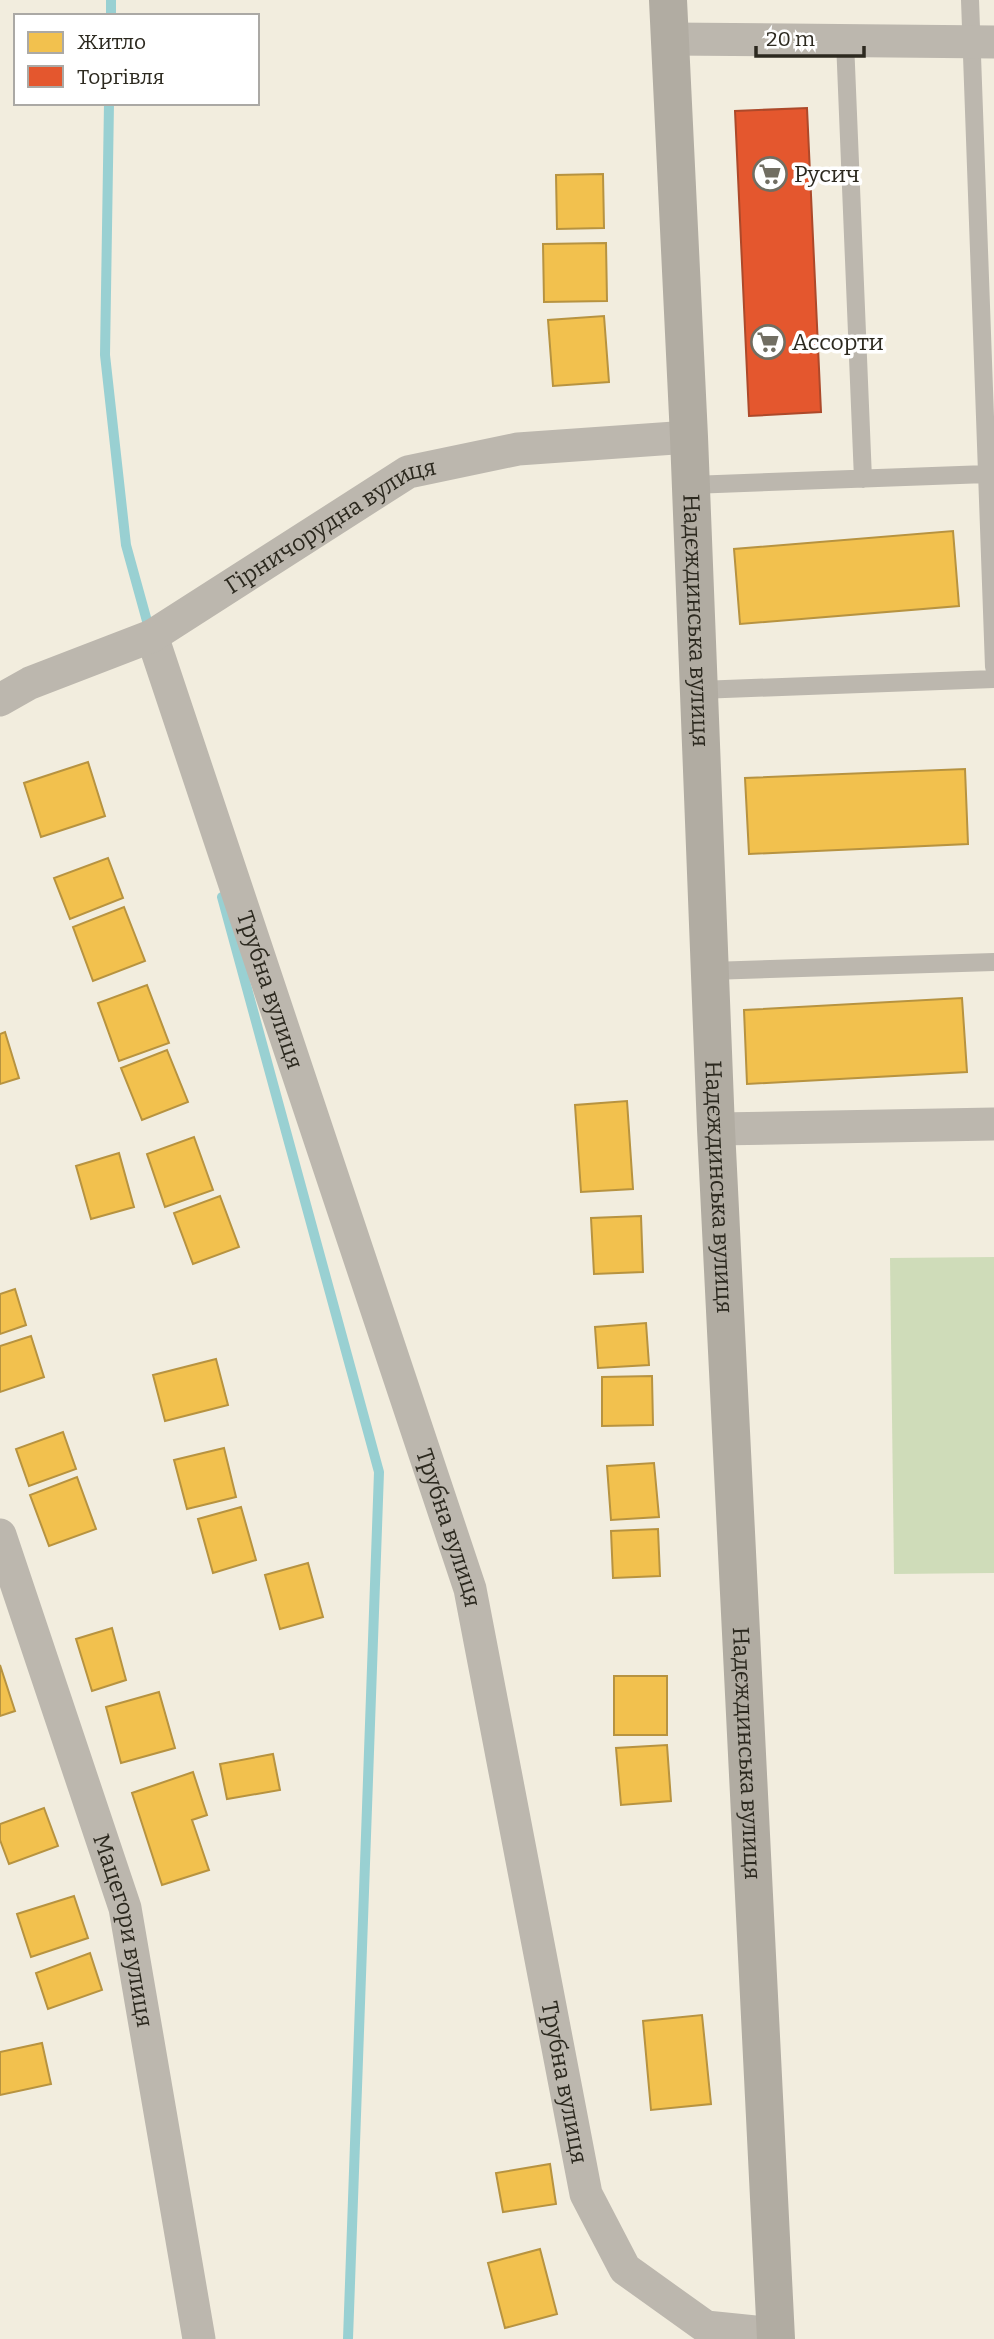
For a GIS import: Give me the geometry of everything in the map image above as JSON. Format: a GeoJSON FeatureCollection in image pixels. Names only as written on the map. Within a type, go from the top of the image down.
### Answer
{"type":"FeatureCollection","features":[{"type":"Feature","properties":{"kind":"street","name":"Надєждинська вулиця"},"geometry":{"type":"LineString","coordinates":[[668,0],[689,437],[716,1129],[776,2336]]}},
{"type":"Feature","properties":{"kind":"street"},"geometry":{"type":"LineString","coordinates":[[670,39],[983,42]]}},
{"type":"Feature","properties":{"kind":"street","name":"Гірничорудна вулиця"},"geometry":{"type":"LineString","coordinates":[[0,701],[15,681],[152,636],[408,472],[518,449],[689,437]]}},
{"type":"Feature","properties":{"kind":"street","name":"Трубна вулиця"},"geometry":{"type":"LineString","coordinates":[[152,636],[470,1589],[586,2194],[625,2269],[706,2327],[776,2336]]}},
{"type":"Feature","properties":{"kind":"street"},"geometry":{"type":"LineString","coordinates":[[716,1129],[994,1124]]}},
{"type":"Feature","properties":{"kind":"street","name":"Мацегори вулиця"},"geometry":{"type":"LineString","coordinates":[[0,1535],[125,1908],[199,2339]]}},
{"type":"Feature","properties":{"kind":"lane"},"geometry":{"type":"LineString","coordinates":[[970,0],[983,42],[987,474],[994,667]]}},
{"type":"Feature","properties":{"kind":"lane"},"geometry":{"type":"LineString","coordinates":[[845,41],[863,479]]}},
{"type":"Feature","properties":{"kind":"lane"},"geometry":{"type":"LineString","coordinates":[[691,485],[987,474]]}},
{"type":"Feature","properties":{"kind":"lane"},"geometry":{"type":"LineString","coordinates":[[699,690],[994,679]]}},
{"type":"Feature","properties":{"kind":"lane"},"geometry":{"type":"LineString","coordinates":[[710,971],[994,962]]}},
{"type":"Feature","properties":{"kind":"green space"},"geometry":{"type":"Polygon","coordinates":[[[994,1257],[994,1573],[894,1574],[890,1258],[994,1257]]]}},
{"type":"Feature","properties":{"kind":"building: Житло"},"geometry":{"type":"Polygon","coordinates":[[[603,174],[604,228],[557,229],[556,175],[603,174]]]}},
{"type":"Feature","properties":{"kind":"building: Житло"},"geometry":{"type":"Polygon","coordinates":[[[606,243],[607,301],[544,302],[543,244],[606,243]]]}},
{"type":"Feature","properties":{"kind":"building: Житло"},"geometry":{"type":"Polygon","coordinates":[[[604,316],[609,382],[553,386],[548,320],[604,316]]]}},
{"type":"Feature","properties":{"kind":"building: Житло"},"geometry":{"type":"Polygon","coordinates":[[[953,531],[959,606],[740,624],[734,549],[953,531]]]}},
{"type":"Feature","properties":{"kind":"building: Житло"},"geometry":{"type":"Polygon","coordinates":[[[88,762],[105,816],[41,837],[24,783],[88,762]]]}},
{"type":"Feature","properties":{"kind":"building: Житло"},"geometry":{"type":"Polygon","coordinates":[[[965,769],[968,844],[749,854],[745,778],[965,769]]]}},
{"type":"Feature","properties":{"kind":"building: Житло"},"geometry":{"type":"Polygon","coordinates":[[[108,858],[123,898],[70,919],[54,878],[108,858]]]}},
{"type":"Feature","properties":{"kind":"building: Житло"},"geometry":{"type":"Polygon","coordinates":[[[124,907],[145,961],[93,981],[73,927],[124,907]]]}},
{"type":"Feature","properties":{"kind":"building: Житло"},"geometry":{"type":"Polygon","coordinates":[[[147,985],[169,1043],[119,1061],[98,1003],[147,985]]]}},
{"type":"Feature","properties":{"kind":"building: Житло"},"geometry":{"type":"Polygon","coordinates":[[[962,998],[967,1072],[747,1084],[744,1010],[962,998]]]}},
{"type":"Feature","properties":{"kind":"building: Житло"},"geometry":{"type":"Polygon","coordinates":[[[5,1032],[19,1078],[0,1084],[0,1034],[5,1032]]]}},
{"type":"Feature","properties":{"kind":"building: Житло"},"geometry":{"type":"Polygon","coordinates":[[[167,1050],[188,1102],[142,1120],[121,1068],[167,1050]]]}},
{"type":"Feature","properties":{"kind":"building: Житло"},"geometry":{"type":"Polygon","coordinates":[[[627,1101],[633,1189],[581,1192],[575,1105],[627,1101]]]}},
{"type":"Feature","properties":{"kind":"building: Житло"},"geometry":{"type":"Polygon","coordinates":[[[194,1137],[213,1190],[165,1207],[147,1154],[194,1137]]]}},
{"type":"Feature","properties":{"kind":"building: Житло"},"geometry":{"type":"Polygon","coordinates":[[[119,1153],[134,1207],[91,1219],[76,1166],[119,1153]]]}},
{"type":"Feature","properties":{"kind":"building: Житло"},"geometry":{"type":"Polygon","coordinates":[[[220,1196],[239,1247],[193,1264],[174,1213],[220,1196]]]}},
{"type":"Feature","properties":{"kind":"building: Житло"},"geometry":{"type":"Polygon","coordinates":[[[641,1216],[643,1272],[594,1274],[591,1218],[641,1216]]]}},
{"type":"Feature","properties":{"kind":"building: Житло"},"geometry":{"type":"Polygon","coordinates":[[[15,1289],[26,1325],[0,1334],[0,1294],[15,1289]]]}},
{"type":"Feature","properties":{"kind":"building: Житло"},"geometry":{"type":"Polygon","coordinates":[[[646,1323],[649,1365],[598,1368],[595,1327],[646,1323]]]}},
{"type":"Feature","properties":{"kind":"building: Житло"},"geometry":{"type":"Polygon","coordinates":[[[31,1336],[44,1377],[0,1392],[0,1346],[31,1336]]]}},
{"type":"Feature","properties":{"kind":"building: Житло"},"geometry":{"type":"Polygon","coordinates":[[[216,1359],[228,1405],[165,1421],[153,1375],[216,1359]]]}},
{"type":"Feature","properties":{"kind":"building: Житло"},"geometry":{"type":"Polygon","coordinates":[[[652,1376],[653,1425],[602,1426],[602,1377],[652,1376]]]}},
{"type":"Feature","properties":{"kind":"building: Житло"},"geometry":{"type":"Polygon","coordinates":[[[63,1432],[76,1469],[29,1486],[16,1449],[63,1432]]]}},
{"type":"Feature","properties":{"kind":"building: Житло"},"geometry":{"type":"Polygon","coordinates":[[[224,1448],[236,1497],[187,1509],[174,1460],[224,1448]]]}},
{"type":"Feature","properties":{"kind":"building: Житло"},"geometry":{"type":"Polygon","coordinates":[[[654,1463],[659,1517],[611,1520],[607,1466],[654,1463]]]}},
{"type":"Feature","properties":{"kind":"building: Житло"},"geometry":{"type":"Polygon","coordinates":[[[77,1477],[96,1529],[49,1546],[30,1495],[77,1477]]]}},
{"type":"Feature","properties":{"kind":"building: Житло"},"geometry":{"type":"Polygon","coordinates":[[[241,1507],[256,1560],[213,1573],[198,1519],[241,1507]]]}},
{"type":"Feature","properties":{"kind":"building: Житло"},"geometry":{"type":"Polygon","coordinates":[[[658,1529],[660,1576],[613,1578],[611,1531],[658,1529]]]}},
{"type":"Feature","properties":{"kind":"building: Житло"},"geometry":{"type":"Polygon","coordinates":[[[308,1563],[323,1617],[280,1629],[265,1575],[308,1563]]]}},
{"type":"Feature","properties":{"kind":"building: Житло"},"geometry":{"type":"Polygon","coordinates":[[[112,1628],[126,1680],[92,1691],[76,1639],[112,1628]]]}},
{"type":"Feature","properties":{"kind":"building: Житло"},"geometry":{"type":"Polygon","coordinates":[[[0,1665],[15,1711],[0,1716],[0,1665]]]}},
{"type":"Feature","properties":{"kind":"building: Житло"},"geometry":{"type":"Polygon","coordinates":[[[614,1676],[667,1676],[667,1735],[614,1735],[614,1676]]]}},
{"type":"Feature","properties":{"kind":"building: Житло"},"geometry":{"type":"Polygon","coordinates":[[[159,1692],[175,1748],[121,1763],[106,1707],[159,1692]]]}},
{"type":"Feature","properties":{"kind":"building: Житло"},"geometry":{"type":"Polygon","coordinates":[[[667,1745],[671,1801],[621,1805],[616,1748],[667,1745]]]}},
{"type":"Feature","properties":{"kind":"building: Житло"},"geometry":{"type":"Polygon","coordinates":[[[273,1754],[280,1790],[227,1799],[220,1764],[273,1754]]]}},
{"type":"Feature","properties":{"kind":"building: Житло"},"geometry":{"type":"Polygon","coordinates":[[[193,1772],[207,1815],[192,1820],[209,1870],[162,1885],[132,1793],[193,1772]]]}},
{"type":"Feature","properties":{"kind":"building: Житло"},"geometry":{"type":"Polygon","coordinates":[[[44,1808],[58,1846],[9,1864],[0,1840],[0,1824],[44,1808]]]}},
{"type":"Feature","properties":{"kind":"building: Житло"},"geometry":{"type":"Polygon","coordinates":[[[74,1896],[88,1938],[31,1957],[17,1914],[74,1896]]]}},
{"type":"Feature","properties":{"kind":"building: Житло"},"geometry":{"type":"Polygon","coordinates":[[[90,1953],[102,1990],[48,2009],[36,1973],[90,1953]]]}},
{"type":"Feature","properties":{"kind":"building: Житло"},"geometry":{"type":"Polygon","coordinates":[[[702,2015],[711,2104],[651,2110],[643,2021],[702,2015]]]}},
{"type":"Feature","properties":{"kind":"building: Житло"},"geometry":{"type":"Polygon","coordinates":[[[42,2043],[51,2084],[0,2095],[0,2052],[42,2043]]]}},
{"type":"Feature","properties":{"kind":"building: Житло"},"geometry":{"type":"Polygon","coordinates":[[[550,2164],[556,2204],[503,2212],[496,2173],[550,2164]]]}},
{"type":"Feature","properties":{"kind":"building: Житло"},"geometry":{"type":"Polygon","coordinates":[[[540,2249],[557,2314],[505,2328],[488,2263],[540,2249]]]}},
{"type":"Feature","properties":{"kind":"building: Торгівля"},"geometry":{"type":"Polygon","coordinates":[[[807,108],[821,412],[749,416],[735,111],[807,108]]]}},
{"type":"Feature","properties":{"kind":"waterway"},"geometry":{"type":"LineString","coordinates":[[111,0],[111,14]]}},
{"type":"Feature","properties":{"kind":"waterway"},"geometry":{"type":"LineString","coordinates":[[109,105],[105,355],[126,545],[150,632]]}},
{"type":"Feature","properties":{"kind":"waterway"},"geometry":{"type":"LineString","coordinates":[[222,897],[379,1472],[348,2339]]}},
{"type":"Feature","properties":{"kind":"place","name":"Русич"},"geometry":{"type":"Point","coordinates":[770,174]}},
{"type":"Feature","properties":{"kind":"place","name":"Ассорти"},"geometry":{"type":"Point","coordinates":[768,342]}}]}
